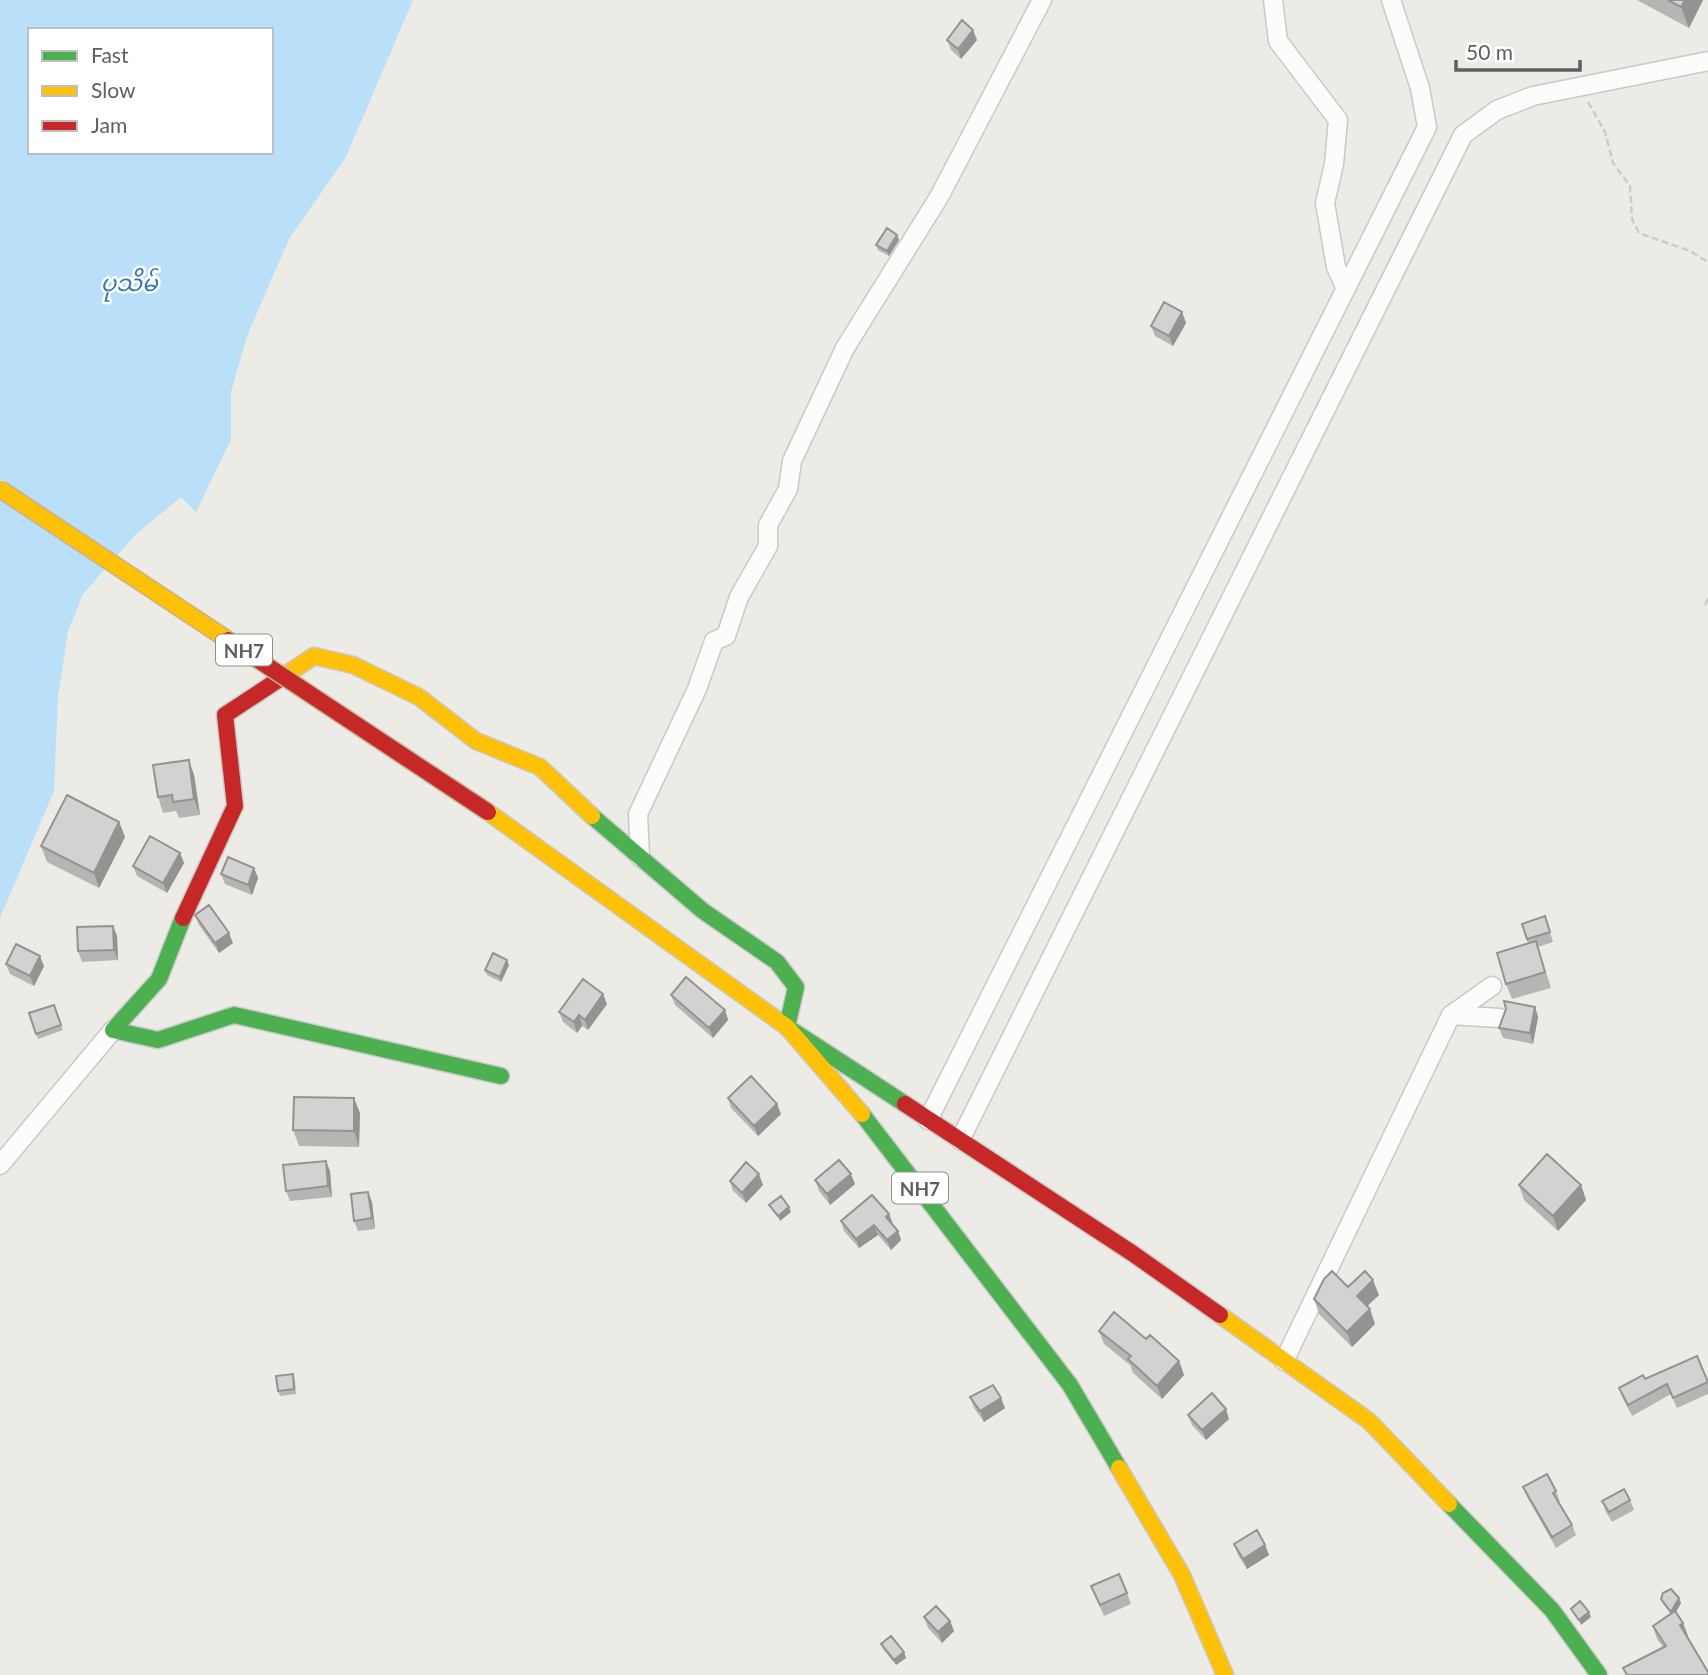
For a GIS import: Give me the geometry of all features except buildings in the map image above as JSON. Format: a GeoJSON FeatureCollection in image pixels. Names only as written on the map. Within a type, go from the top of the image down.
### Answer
{"type":"FeatureCollection","features":[{"type":"Feature","properties":{"kind":"main road","name":"NH7"},"geometry":{"type":"LineString","coordinates":[[0,489],[488,812],[787,1027],[874,1127],[1069,1385],[1182,1575],[1225,1675]]}},
{"type":"Feature","properties":{"kind":"main road"},"geometry":{"type":"LineString","coordinates":[[501,1076],[234,1015],[158,1040],[113,1030],[159,979],[197,883],[235,806],[225,715],[314,656],[353,665],[419,697],[476,741],[540,767],[703,911],[777,962],[796,987],[787,1027],[1132,1253],[1369,1421],[1552,1610],[1599,1675]]}},
{"type":"Feature","properties":{"kind":"street"},"geometry":{"type":"LineString","coordinates":[[640,857],[638,814],[683,720],[714,641],[726,636],[739,597],[768,546],[768,525],[788,489],[792,461],[845,348],[939,197],[1042,0]]}},
{"type":"Feature","properties":{"kind":"street"},"geometry":{"type":"LineString","coordinates":[[1273,0],[1278,41],[1338,120],[1334,164],[1325,203],[1336,267],[1346,289]]}},
{"type":"Feature","properties":{"kind":"street"},"geometry":{"type":"LineString","coordinates":[[928,1120],[1427,127],[1420,88],[1391,0]]}},
{"type":"Feature","properties":{"kind":"street"},"geometry":{"type":"LineString","coordinates":[[960,1140],[1463,135],[1497,110],[1533,96],[1708,61]]}},
{"type":"Feature","properties":{"kind":"street"},"geometry":{"type":"LineString","coordinates":[[1284,1361],[1451,1015],[1492,986]]}},
{"type":"Feature","properties":{"kind":"street"},"geometry":{"type":"LineString","coordinates":[[1451,1015],[1499,1018]]}},
{"type":"Feature","properties":{"kind":"street"},"geometry":{"type":"LineString","coordinates":[[0,1165],[113,1030]]}},
{"type":"Feature","properties":{"kind":"path"},"geometry":{"type":"LineString","coordinates":[[1579,86],[1605,132],[1613,163],[1630,186],[1632,219],[1639,233],[1690,251],[1708,262]]}},
{"type":"Feature","properties":{"kind":"path"},"geometry":{"type":"LineString","coordinates":[[1704,605],[1708,598]]}},
{"type":"Feature","properties":{"kind":"water","name":"ပုသိမ်"},"geometry":{"type":"Polygon","coordinates":[[[0,0],[413,0],[346,157],[289,239],[247,336],[231,392],[231,440],[196,512],[181,497],[135,535],[83,594],[68,631],[58,697],[54,791],[0,918],[0,0]]]}},
{"type":"Feature","properties":{"kind":"traffic: fast"},"geometry":{"type":"LineString","coordinates":[[592,816],[703,911],[777,962],[796,987],[787,1027],[905,1104]]}},
{"type":"Feature","properties":{"kind":"traffic: fast"},"geometry":{"type":"LineString","coordinates":[[183,918],[159,979],[113,1030],[158,1040],[234,1015],[501,1076]]}},
{"type":"Feature","properties":{"kind":"traffic: fast"},"geometry":{"type":"LineString","coordinates":[[862,1114],[1070,1385],[1119,1468]]}},
{"type":"Feature","properties":{"kind":"traffic: fast"},"geometry":{"type":"LineString","coordinates":[[1449,1504],[1552,1610],[1599,1675]]}},
{"type":"Feature","properties":{"kind":"traffic: slow"},"geometry":{"type":"LineString","coordinates":[[0,489],[228,640]]}},
{"type":"Feature","properties":{"kind":"traffic: slow"},"geometry":{"type":"LineString","coordinates":[[281,678],[314,656],[353,665],[419,697],[476,741],[540,767],[592,816]]}},
{"type":"Feature","properties":{"kind":"traffic: slow"},"geometry":{"type":"LineString","coordinates":[[488,812],[787,1027],[862,1114]]}},
{"type":"Feature","properties":{"kind":"traffic: slow"},"geometry":{"type":"LineString","coordinates":[[1220,1315],[1369,1421],[1449,1504]]}},
{"type":"Feature","properties":{"kind":"traffic: slow"},"geometry":{"type":"LineString","coordinates":[[1119,1468],[1182,1575],[1225,1675]]}},
{"type":"Feature","properties":{"kind":"traffic: jam"},"geometry":{"type":"LineString","coordinates":[[228,640],[488,812]]}},
{"type":"Feature","properties":{"kind":"traffic: jam"},"geometry":{"type":"LineString","coordinates":[[183,918],[235,806],[225,715],[281,678]]}},
{"type":"Feature","properties":{"kind":"traffic: jam"},"geometry":{"type":"LineString","coordinates":[[905,1104],[1132,1253],[1220,1315]]}}]}
